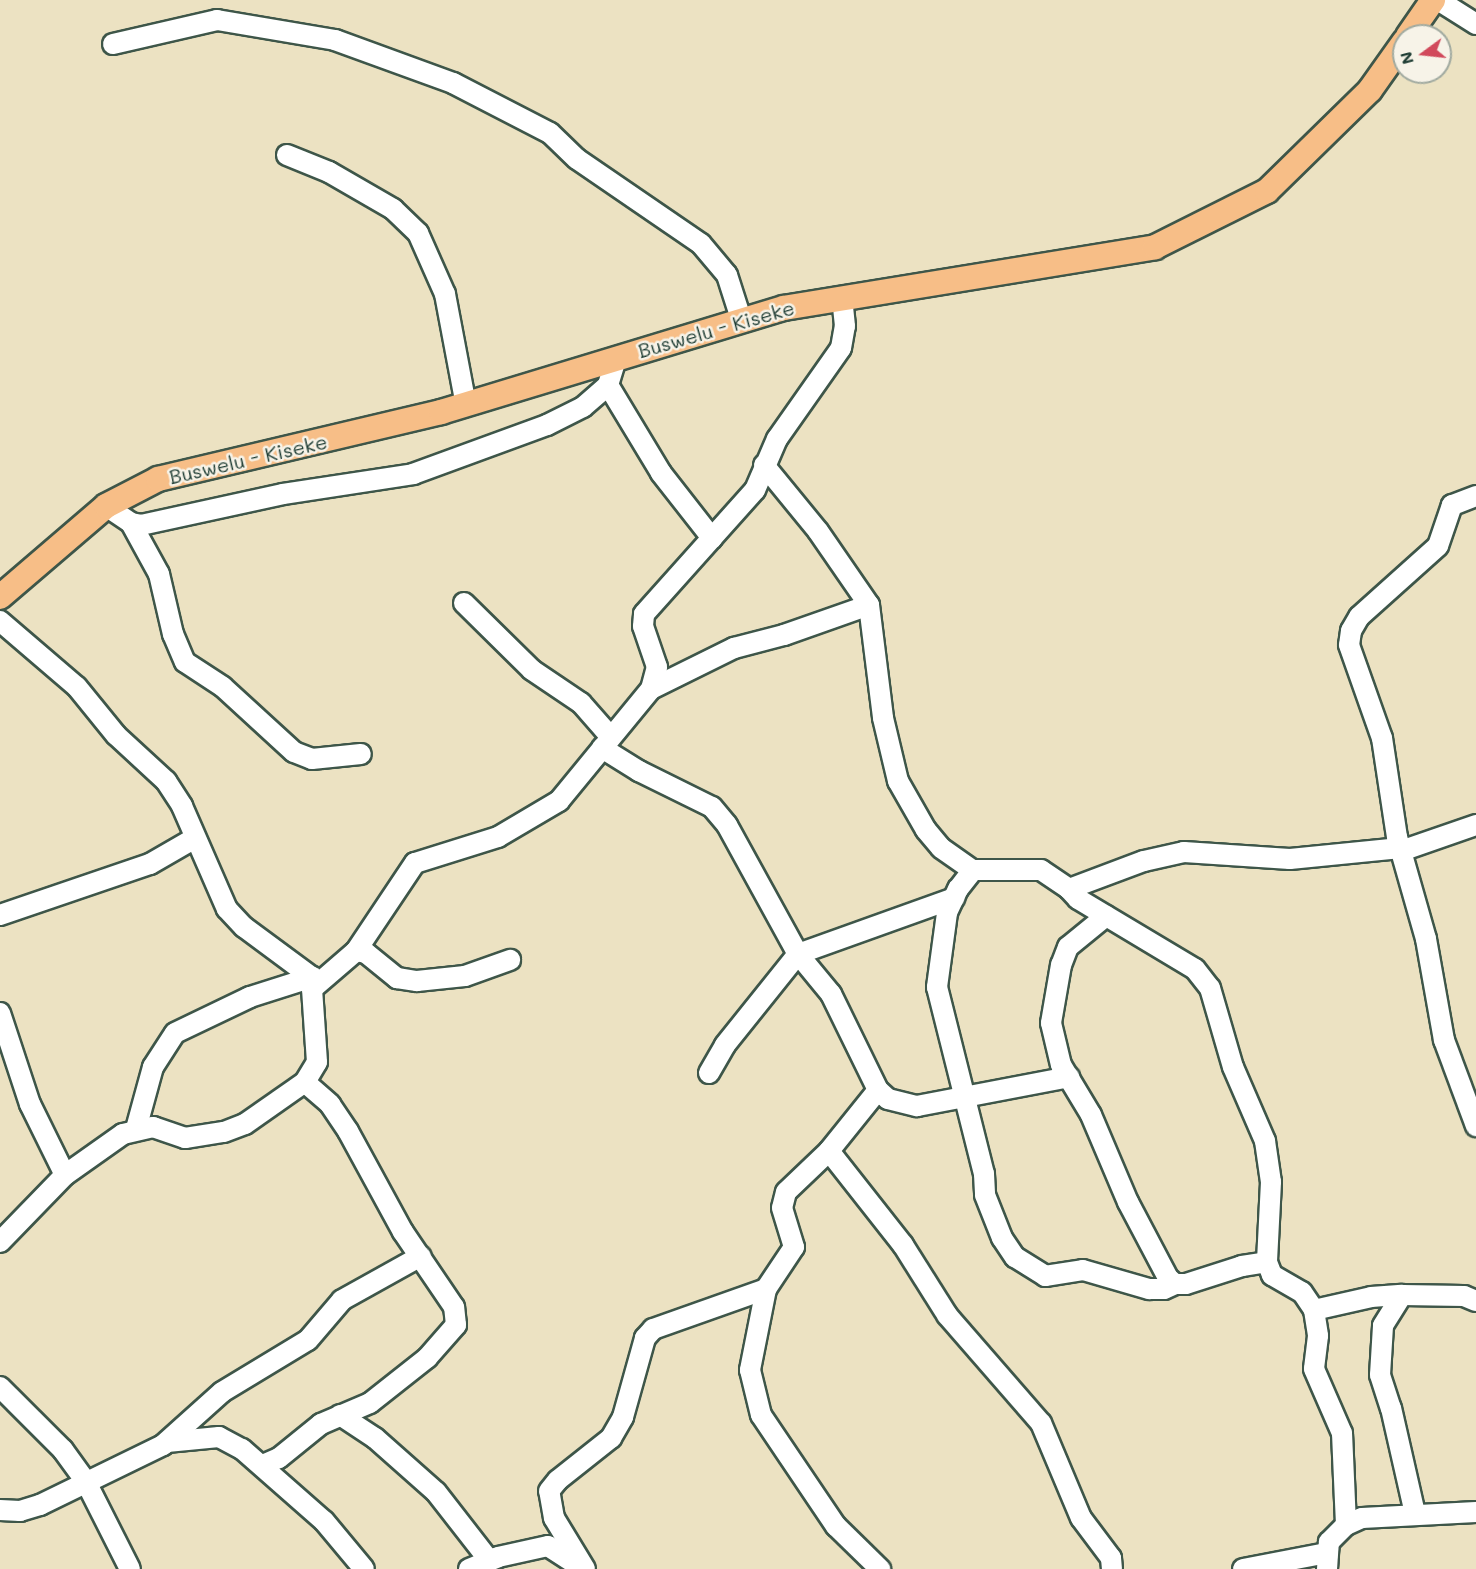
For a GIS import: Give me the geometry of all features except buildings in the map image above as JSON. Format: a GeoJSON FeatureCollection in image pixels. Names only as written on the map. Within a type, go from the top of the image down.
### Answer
{"type":"FeatureCollection","features":[{"type":"Feature","properties":{"kind":"main road"},"geometry":{"type":"LineString","coordinates":[[1416,24],[1433,0]]}},
{"type":"Feature","properties":{"kind":"main road","name":"Buswelu - Kiseke"},"geometry":{"type":"LineString","coordinates":[[0,597],[106,506],[158,479],[466,405],[741,319],[842,298],[1155,247],[1267,191],[1370,90],[1392,59]]}},
{"type":"Feature","properties":{"kind":"street"},"geometry":{"type":"LineString","coordinates":[[1438,0],[1476,24]]}},
{"type":"Feature","properties":{"kind":"street"},"geometry":{"type":"LineString","coordinates":[[113,44],[217,20],[335,40],[453,83],[550,133],[576,159],[701,244],[727,275],[741,319]]}},
{"type":"Feature","properties":{"kind":"street"},"geometry":{"type":"LineString","coordinates":[[287,155],[329,172],[393,209],[418,233],[445,294],[466,405]]}},
{"type":"Feature","properties":{"kind":"street"},"geometry":{"type":"LineString","coordinates":[[651,689],[657,667],[643,626],[644,614],[755,490],[764,465],[777,440],[841,348],[846,326],[842,298]]}},
{"type":"Feature","properties":{"kind":"street"},"geometry":{"type":"LineString","coordinates":[[131,524],[413,474],[547,425],[595,400],[608,385],[616,358]]}},
{"type":"Feature","properties":{"kind":"street"},"geometry":{"type":"LineString","coordinates":[[608,385],[662,473],[712,538]]}},
{"type":"Feature","properties":{"kind":"street"},"geometry":{"type":"LineString","coordinates":[[764,465],[818,531],[869,605],[883,718],[898,781],[926,830],[941,848],[973,870],[1041,870],[1106,916],[1195,969],[1210,988],[1233,1067],[1265,1141],[1271,1182],[1267,1262],[1272,1275],[1302,1292],[1314,1310],[1318,1336],[1314,1369],[1342,1433],[1346,1526]]}},
{"type":"Feature","properties":{"kind":"street"},"geometry":{"type":"LineString","coordinates":[[1476,496],[1452,505],[1438,546],[1359,617],[1351,631],[1349,645],[1382,738],[1401,850],[1426,939],[1444,1040],[1476,1126]]}},
{"type":"Feature","properties":{"kind":"street"},"geometry":{"type":"LineString","coordinates":[[106,506],[131,524],[159,574],[173,634],[184,662],[223,687],[294,752],[312,759],[361,754]]}},
{"type":"Feature","properties":{"kind":"street"},"geometry":{"type":"LineString","coordinates":[[464,603],[531,670],[581,702],[606,742],[712,807],[727,825],[798,954],[831,994],[878,1090],[901,1105],[917,1106],[965,1094],[1069,1077]]}},
{"type":"Feature","properties":{"kind":"street"},"geometry":{"type":"LineString","coordinates":[[136,1128],[153,1067],[175,1033],[250,998],[315,979],[356,951],[390,895],[415,863],[427,856],[467,850],[528,823],[560,801],[651,689],[734,648],[869,605]]}},
{"type":"Feature","properties":{"kind":"street"},"geometry":{"type":"LineString","coordinates":[[0,621],[77,687],[116,735],[166,781],[182,806],[227,909],[244,927],[315,979]]}},
{"type":"Feature","properties":{"kind":"street"},"geometry":{"type":"LineString","coordinates":[[1068,889],[1144,861],[1184,852],[1290,859],[1401,850],[1476,825]]}},
{"type":"Feature","properties":{"kind":"street"},"geometry":{"type":"LineString","coordinates":[[0,915],[150,864],[195,838]]}},
{"type":"Feature","properties":{"kind":"street"},"geometry":{"type":"LineString","coordinates":[[973,870],[954,898],[939,951],[937,987],[984,1174],[985,1195],[1002,1238],[1015,1257],[1045,1276],[1083,1270],[1149,1289],[1164,1289],[1175,1284],[1267,1262]]}},
{"type":"Feature","properties":{"kind":"street"},"geometry":{"type":"LineString","coordinates":[[709,1073],[725,1045],[798,954],[954,898]]}},
{"type":"Feature","properties":{"kind":"street"},"geometry":{"type":"LineString","coordinates":[[1106,916],[1068,947],[1054,992],[1051,1023],[1062,1065],[1099,1131],[1128,1202],[1168,1278],[1175,1284]]}},
{"type":"Feature","properties":{"kind":"street"},"geometry":{"type":"LineString","coordinates":[[356,951],[366,953],[397,978],[417,981],[465,976],[510,960]]}},
{"type":"Feature","properties":{"kind":"street"},"geometry":{"type":"LineString","coordinates":[[0,1242],[65,1175],[136,1128],[153,1127],[185,1138],[224,1132],[244,1124],[305,1082],[317,1062],[310,997],[315,979]]}},
{"type":"Feature","properties":{"kind":"street"},"geometry":{"type":"LineString","coordinates":[[0,1013],[30,1104],[65,1175]]}},
{"type":"Feature","properties":{"kind":"street"},"geometry":{"type":"LineString","coordinates":[[263,1465],[340,1415],[370,1403],[400,1381],[456,1325],[454,1307],[403,1232],[348,1131],[330,1104],[305,1082]]}},
{"type":"Feature","properties":{"kind":"street"},"geometry":{"type":"LineString","coordinates":[[878,1090],[829,1151],[786,1192],[782,1208],[794,1247],[766,1289],[750,1370],[761,1415],[836,1526],[880,1569]]}},
{"type":"Feature","properties":{"kind":"street"},"geometry":{"type":"LineString","coordinates":[[829,1151],[903,1245],[947,1315],[1041,1423],[1081,1518],[1114,1568]]}},
{"type":"Feature","properties":{"kind":"street"},"geometry":{"type":"LineString","coordinates":[[0,1510],[20,1511],[40,1506],[167,1442],[222,1392],[308,1340],[342,1300],[421,1256]]}},
{"type":"Feature","properties":{"kind":"street"},"geometry":{"type":"LineString","coordinates":[[583,1569],[554,1518],[549,1491],[558,1480],[611,1438],[623,1417],[645,1338],[653,1329],[766,1289]]}},
{"type":"Feature","properties":{"kind":"street"},"geometry":{"type":"LineString","coordinates":[[1314,1310],[1371,1297],[1402,1295],[1464,1296],[1476,1301]]}},
{"type":"Feature","properties":{"kind":"street"},"geometry":{"type":"LineString","coordinates":[[1402,1295],[1383,1326],[1380,1375],[1415,1514]]}},
{"type":"Feature","properties":{"kind":"street"},"geometry":{"type":"LineString","coordinates":[[0,1387],[63,1450],[86,1482],[130,1569]]}},
{"type":"Feature","properties":{"kind":"street"},"geometry":{"type":"LineString","coordinates":[[340,1415],[375,1438],[436,1492],[489,1560]]}},
{"type":"Feature","properties":{"kind":"street"},"geometry":{"type":"LineString","coordinates":[[167,1442],[219,1437],[263,1465],[324,1521],[364,1569]]}},
{"type":"Feature","properties":{"kind":"street"},"geometry":{"type":"LineString","coordinates":[[1243,1569],[1327,1561],[1329,1542],[1346,1526],[1362,1518],[1476,1512]]}},
{"type":"Feature","properties":{"kind":"street"},"geometry":{"type":"LineString","coordinates":[[470,1569],[489,1560],[548,1546],[583,1569]]}}]}
